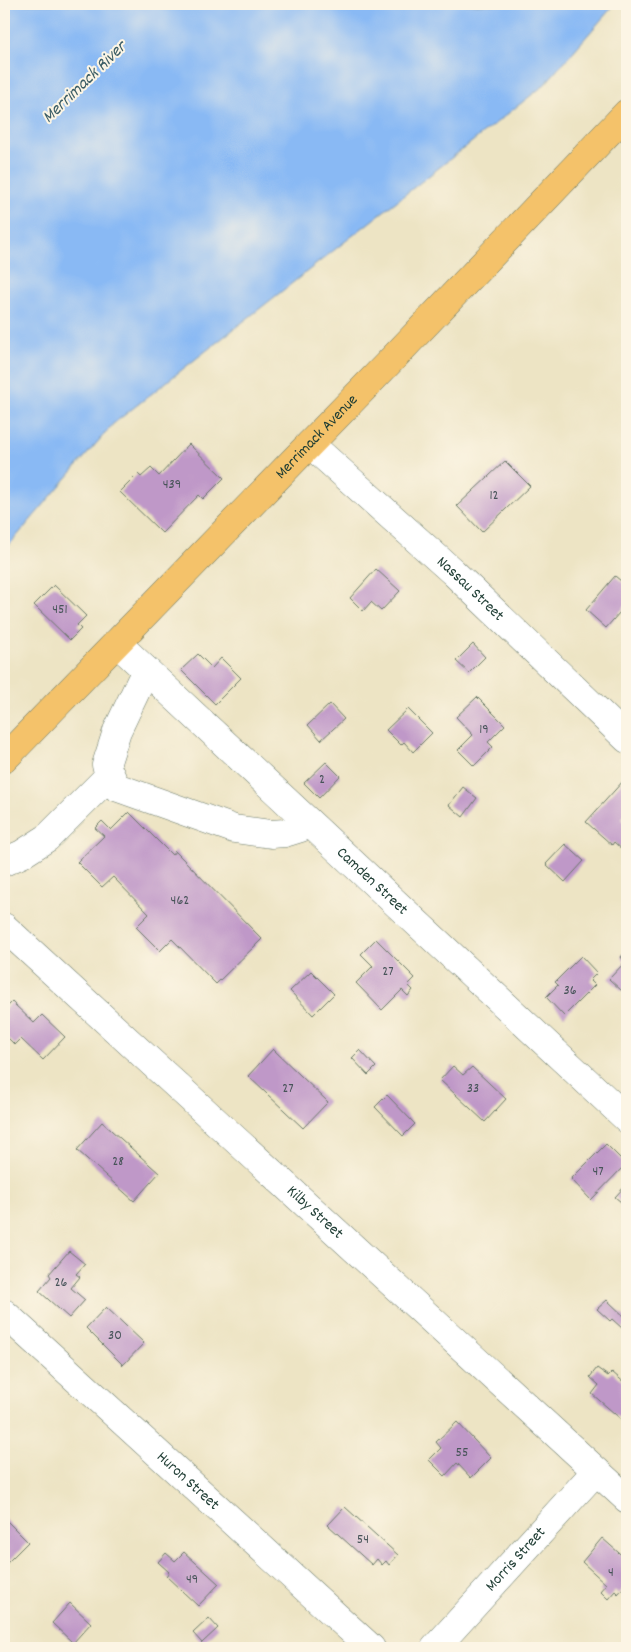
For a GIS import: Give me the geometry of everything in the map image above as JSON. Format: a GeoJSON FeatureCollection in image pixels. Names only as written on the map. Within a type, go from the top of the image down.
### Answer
{"type":"FeatureCollection","features":[{"type":"Feature","properties":{"kind":"main road","name":"Merrimack Avenue"},"geometry":{"type":"LineString","coordinates":[[4,759],[310,444],[627,113]]}},
{"type":"Feature","properties":{"kind":"street","name":"Nassau Street"},"geometry":{"type":"LineString","coordinates":[[310,444],[453,572],[627,739]]}},
{"type":"Feature","properties":{"kind":"street","name":"Camden Street"},"geometry":{"type":"LineString","coordinates":[[117,643],[627,1120]]}},
{"type":"Feature","properties":{"kind":"street"},"geometry":{"type":"LineString","coordinates":[[146,670],[117,731],[106,765],[116,787],[234,829],[271,834],[286,833],[301,828],[307,821]]}},
{"type":"Feature","properties":{"kind":"street"},"geometry":{"type":"LineString","coordinates":[[4,862],[22,854],[47,838],[110,776]]}},
{"type":"Feature","properties":{"kind":"street","name":"Kilby Street"},"geometry":{"type":"LineString","coordinates":[[4,927],[627,1499]]}},
{"type":"Feature","properties":{"kind":"street","name":"Huron Street"},"geometry":{"type":"LineString","coordinates":[[4,1313],[371,1648]]}},
{"type":"Feature","properties":{"kind":"street","name":"Morris Street"},"geometry":{"type":"LineString","coordinates":[[435,1648],[596,1471]]}},
{"type":"Feature","properties":{"kind":"water","name":"Merrimack River"},"geometry":{"type":"Polygon","coordinates":[[[4,4],[615,4],[543,86],[113,424],[4,551],[4,4]]]}},
{"type":"Feature","properties":{"kind":"building"},"geometry":{"type":"Polygon","coordinates":[[[189,444],[224,478],[203,499],[199,495],[162,533],[120,492],[138,474],[141,477],[151,468],[159,476],[189,444]]]}},
{"type":"Feature","properties":{"kind":"building"},"geometry":{"type":"Polygon","coordinates":[[[505,461],[530,486],[482,532],[457,506],[505,461]]]}},
{"type":"Feature","properties":{"kind":"building"},"geometry":{"type":"Polygon","coordinates":[[[376,569],[400,591],[381,611],[371,602],[363,611],[350,598],[376,569]]]}},
{"type":"Feature","properties":{"kind":"building"},"geometry":{"type":"Polygon","coordinates":[[[615,576],[627,586],[627,604],[606,628],[586,610],[615,576]]]}},
{"type":"Feature","properties":{"kind":"building"},"geometry":{"type":"Polygon","coordinates":[[[54,585],[86,616],[77,625],[81,629],[70,640],[34,605],[54,585]]]}},
{"type":"Feature","properties":{"kind":"building"},"geometry":{"type":"Polygon","coordinates":[[[473,644],[485,657],[469,673],[456,661],[473,644]]]}},
{"type":"Feature","properties":{"kind":"building"},"geometry":{"type":"Polygon","coordinates":[[[198,654],[212,668],[221,658],[241,678],[215,704],[181,670],[198,654]]]}},
{"type":"Feature","properties":{"kind":"building"},"geometry":{"type":"Polygon","coordinates":[[[477,697],[505,725],[488,742],[493,747],[474,766],[458,750],[473,735],[456,717],[477,697]]]}},
{"type":"Feature","properties":{"kind":"building"},"geometry":{"type":"Polygon","coordinates":[[[330,704],[344,719],[321,740],[308,725],[330,704]]]}},
{"type":"Feature","properties":{"kind":"building"},"geometry":{"type":"Polygon","coordinates":[[[408,709],[432,733],[413,752],[404,742],[401,745],[386,730],[408,709]]]}},
{"type":"Feature","properties":{"kind":"building"},"geometry":{"type":"Polygon","coordinates":[[[326,762],[340,776],[319,798],[304,783],[326,762]]]}},
{"type":"Feature","properties":{"kind":"building"},"geometry":{"type":"Polygon","coordinates":[[[624,780],[627,783],[627,812],[621,819],[627,825],[627,854],[614,842],[612,845],[586,822],[624,780]]]}},
{"type":"Feature","properties":{"kind":"building"},"geometry":{"type":"Polygon","coordinates":[[[463,787],[477,798],[463,817],[449,805],[463,787]]]}},
{"type":"Feature","properties":{"kind":"building"},"geometry":{"type":"Polygon","coordinates":[[[129,812],[172,855],[175,851],[262,939],[216,984],[172,939],[160,951],[136,927],[149,914],[113,877],[102,887],[77,862],[104,836],[95,828],[102,821],[111,830],[129,812]]]}},
{"type":"Feature","properties":{"kind":"building"},"geometry":{"type":"Polygon","coordinates":[[[565,844],[584,861],[565,882],[546,864],[565,844]]]}},
{"type":"Feature","properties":{"kind":"building"},"geometry":{"type":"Polygon","coordinates":[[[376,939],[415,978],[408,985],[413,990],[408,996],[402,990],[382,1010],[356,983],[373,966],[361,954],[376,939]]]}},
{"type":"Feature","properties":{"kind":"building"},"geometry":{"type":"Polygon","coordinates":[[[627,950],[627,985],[622,991],[609,979],[625,962],[621,957],[627,950]]]}},
{"type":"Feature","properties":{"kind":"building"},"geometry":{"type":"Polygon","coordinates":[[[581,956],[597,973],[590,980],[595,985],[564,1016],[546,997],[558,985],[555,982],[581,956]]]}},
{"type":"Feature","properties":{"kind":"building"},"geometry":{"type":"Polygon","coordinates":[[[311,971],[334,994],[313,1015],[290,991],[311,971]]]}},
{"type":"Feature","properties":{"kind":"building"},"geometry":{"type":"Polygon","coordinates":[[[12,1002],[34,1023],[42,1015],[65,1037],[43,1060],[21,1039],[15,1045],[4,1034],[4,1010],[12,1002]]]}},
{"type":"Feature","properties":{"kind":"building"},"geometry":{"type":"Polygon","coordinates":[[[273,1049],[328,1102],[303,1128],[248,1076],[273,1049]]]}},
{"type":"Feature","properties":{"kind":"building"},"geometry":{"type":"Polygon","coordinates":[[[360,1050],[376,1067],[368,1075],[352,1058],[360,1050]]]}},
{"type":"Feature","properties":{"kind":"building"},"geometry":{"type":"Polygon","coordinates":[[[453,1066],[463,1075],[472,1067],[506,1099],[485,1122],[440,1080],[453,1066]]]}},
{"type":"Feature","properties":{"kind":"building"},"geometry":{"type":"Polygon","coordinates":[[[387,1095],[415,1124],[403,1136],[375,1107],[387,1095]]]}},
{"type":"Feature","properties":{"kind":"building"},"geometry":{"type":"Polygon","coordinates":[[[102,1122],[159,1173],[134,1201],[77,1150],[102,1122]]]}},
{"type":"Feature","properties":{"kind":"building"},"geometry":{"type":"Polygon","coordinates":[[[606,1144],[626,1164],[591,1200],[571,1179],[606,1144]]]}},
{"type":"Feature","properties":{"kind":"building"},"geometry":{"type":"Polygon","coordinates":[[[627,1184],[627,1207],[615,1197],[627,1184]]]}},
{"type":"Feature","properties":{"kind":"building"},"geometry":{"type":"Polygon","coordinates":[[[69,1251],[85,1264],[76,1274],[80,1277],[71,1288],[85,1300],[69,1318],[39,1291],[51,1277],[49,1274],[69,1251]]]}},
{"type":"Feature","properties":{"kind":"building"},"geometry":{"type":"Polygon","coordinates":[[[607,1300],[627,1319],[627,1324],[623,1329],[612,1319],[610,1321],[597,1309],[607,1300]]]}},
{"type":"Feature","properties":{"kind":"building"},"geometry":{"type":"Polygon","coordinates":[[[106,1307],[144,1343],[123,1365],[86,1328],[106,1307]]]}},
{"type":"Feature","properties":{"kind":"building"},"geometry":{"type":"Polygon","coordinates":[[[597,1368],[608,1376],[612,1372],[627,1385],[627,1413],[622,1420],[592,1394],[599,1385],[590,1377],[597,1368]]]}},
{"type":"Feature","properties":{"kind":"building"},"geometry":{"type":"Polygon","coordinates":[[[457,1422],[491,1458],[471,1478],[457,1463],[445,1476],[429,1460],[441,1448],[436,1442],[457,1422]]]}},
{"type":"Feature","properties":{"kind":"building"},"geometry":{"type":"Polygon","coordinates":[[[345,1507],[398,1555],[389,1565],[386,1561],[382,1565],[377,1559],[372,1565],[328,1525],[345,1507]]]}},
{"type":"Feature","properties":{"kind":"building"},"geometry":{"type":"Polygon","coordinates":[[[4,1518],[28,1542],[7,1563],[4,1560],[4,1518]]]}},
{"type":"Feature","properties":{"kind":"building"},"geometry":{"type":"Polygon","coordinates":[[[602,1538],[627,1560],[627,1584],[618,1594],[615,1591],[608,1599],[600,1591],[606,1584],[582,1562],[602,1538]]]}},
{"type":"Feature","properties":{"kind":"building"},"geometry":{"type":"Polygon","coordinates":[[[184,1552],[219,1584],[198,1606],[166,1576],[169,1572],[158,1562],[166,1553],[175,1561],[184,1552]]]}},
{"type":"Feature","properties":{"kind":"building"},"geometry":{"type":"Polygon","coordinates":[[[70,1603],[91,1623],[73,1643],[52,1623],[70,1603]]]}},
{"type":"Feature","properties":{"kind":"building"},"geometry":{"type":"Polygon","coordinates":[[[209,1618],[218,1628],[202,1643],[193,1633],[209,1618]]]}}]}
